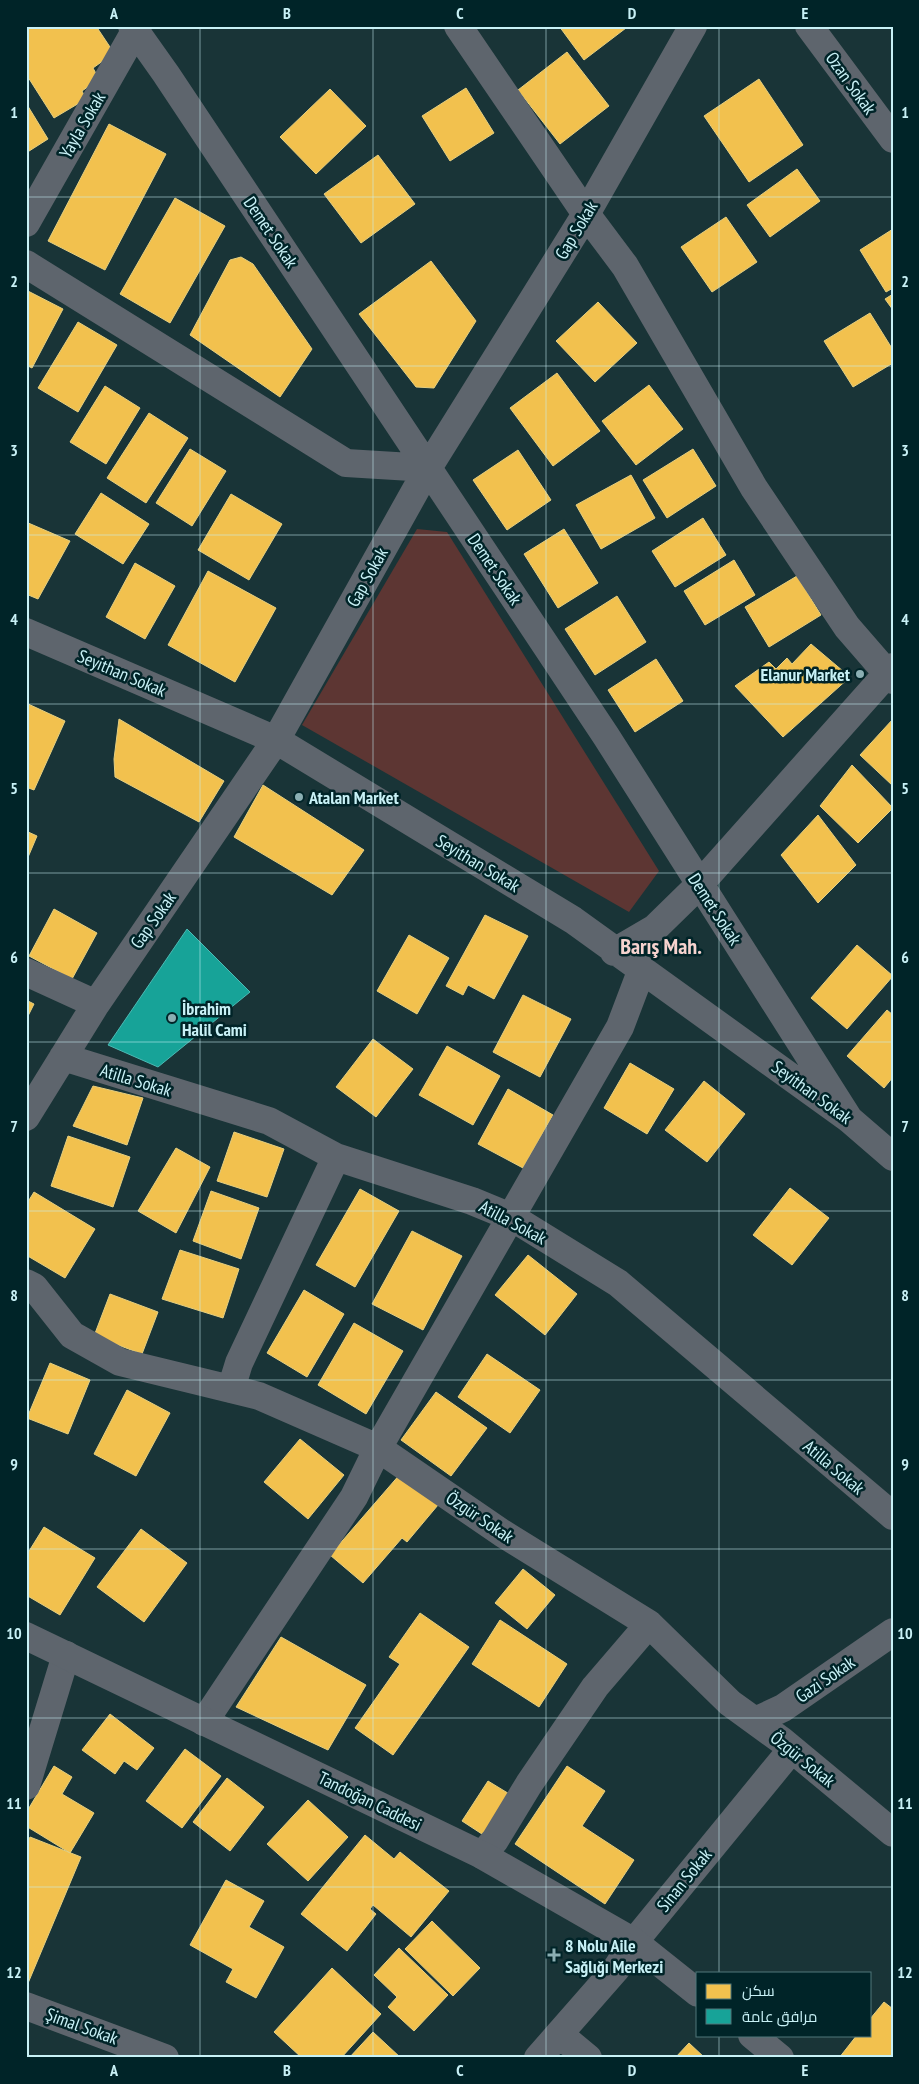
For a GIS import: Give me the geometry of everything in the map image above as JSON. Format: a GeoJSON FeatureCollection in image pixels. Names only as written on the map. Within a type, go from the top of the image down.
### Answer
{"type":"FeatureCollection","features":[{"type":"Feature","properties":{"kind":"street"},"geometry":{"type":"LineString","coordinates":[[458,26],[586,214],[625,266],[754,488],[847,627],[891,673],[699,885],[656,928],[614,952]]}},
{"type":"Feature","properties":{"kind":"street","name":"Gap Sokak"},"geometry":{"type":"LineString","coordinates":[[26,1117],[96,1004],[276,740],[428,468],[586,214],[693,26]]}},
{"type":"Feature","properties":{"kind":"street","name":"Ozan Sokak"},"geometry":{"type":"LineString","coordinates":[[809,26],[893,139]]}},
{"type":"Feature","properties":{"kind":"street","name":"Yayla Sokak"},"geometry":{"type":"LineString","coordinates":[[26,223],[135,28]]}},
{"type":"Feature","properties":{"kind":"street","name":"Demet Sokak"},"geometry":{"type":"LineString","coordinates":[[135,28],[606,736],[849,1119]]}},
{"type":"Feature","properties":{"kind":"street"},"geometry":{"type":"LineString","coordinates":[[26,264],[346,463],[428,468]]}},
{"type":"Feature","properties":{"kind":"street","name":"Seyithan Sokak"},"geometry":{"type":"LineString","coordinates":[[26,632],[276,740],[573,920],[614,952],[642,969],[849,1119],[893,1157]]}},
{"type":"Feature","properties":{"kind":"street"},"geometry":{"type":"LineString","coordinates":[[204,1722],[354,1497],[378,1448],[620,1027],[642,969]]}},
{"type":"Feature","properties":{"kind":"street"},"geometry":{"type":"LineString","coordinates":[[26,972],[96,1004]]}},
{"type":"Feature","properties":{"kind":"street","name":"Atilla Sokak"},"geometry":{"type":"LineString","coordinates":[[63,1057],[269,1121],[336,1157],[472,1201],[511,1217],[618,1283],[893,1516]]}},
{"type":"Feature","properties":{"kind":"street"},"geometry":{"type":"LineString","coordinates":[[231,1389],[239,1363],[336,1157]]}},
{"type":"Feature","properties":{"kind":"street","name":"Özgür Sokak"},"geometry":{"type":"LineString","coordinates":[[26,1283],[34,1287],[72,1335],[120,1362],[259,1396],[378,1448],[502,1533],[648,1624],[730,1703],[792,1749],[893,1832]]}},
{"type":"Feature","properties":{"kind":"street"},"geometry":{"type":"LineString","coordinates":[[482,1855],[496,1840],[530,1784],[595,1687],[648,1624]]}},
{"type":"Feature","properties":{"kind":"street","name":"Gazi Sokak"},"geometry":{"type":"LineString","coordinates":[[755,1721],[783,1708],[893,1632]]}},
{"type":"Feature","properties":{"kind":"street","name":"Tandoğan Caddesi"},"geometry":{"type":"LineString","coordinates":[[26,1636],[482,1855],[634,1942],[696,1990]]}},
{"type":"Feature","properties":{"kind":"street"},"geometry":{"type":"LineString","coordinates":[[26,1786],[66,1655]]}},
{"type":"Feature","properties":{"kind":"street","name":"Sinan Sokak"},"geometry":{"type":"LineString","coordinates":[[538,2058],[616,1969],[634,1942],[792,1749]]}},
{"type":"Feature","properties":{"kind":"street","name":"Şimal Sokak"},"geometry":{"type":"LineString","coordinates":[[26,2006],[164,2058]]}},
{"type":"Feature","properties":{"kind":"street"},"geometry":{"type":"LineString","coordinates":[[559,2034],[588,2058]]}},
{"type":"Feature","properties":{"kind":"street"},"geometry":{"type":"LineString","coordinates":[[753,2036],[780,2058]]}},
{"type":"Feature","properties":{"kind":"shaded area"},"geometry":{"type":"Polygon","coordinates":[[[417,529],[447,532],[659,871],[629,912],[302,725],[417,529]]]}},
{"type":"Feature","properties":{"kind":"building: سكن"},"geometry":{"type":"Polygon","coordinates":[[[26,26],[96,26],[114,53],[93,68],[99,79],[82,91],[86,99],[54,118],[26,74],[26,26]]]}},
{"type":"Feature","properties":{"kind":"building: سكن"},"geometry":{"type":"Polygon","coordinates":[[[559,26],[625,26],[626,28],[584,60],[559,26]]]}},
{"type":"Feature","properties":{"kind":"building: سكن"},"geometry":{"type":"Polygon","coordinates":[[[567,52],[609,106],[560,144],[518,90],[567,52]]]}},
{"type":"Feature","properties":{"kind":"building: سكن"},"geometry":{"type":"Polygon","coordinates":[[[759,79],[803,145],[749,182],[704,116],[759,79]]]}},
{"type":"Feature","properties":{"kind":"building: سكن"},"geometry":{"type":"Polygon","coordinates":[[[466,88],[494,133],[450,161],[422,116],[466,88]]]}},
{"type":"Feature","properties":{"kind":"building: سكن"},"geometry":{"type":"Polygon","coordinates":[[[330,89],[366,126],[316,174],[280,137],[330,89]]]}},
{"type":"Feature","properties":{"kind":"building: سكن"},"geometry":{"type":"Polygon","coordinates":[[[26,103],[48,139],[26,153],[26,103]]]}},
{"type":"Feature","properties":{"kind":"building: سكن"},"geometry":{"type":"Polygon","coordinates":[[[109,124],[166,154],[105,270],[48,241],[109,124]]]}},
{"type":"Feature","properties":{"kind":"building: سكن"},"geometry":{"type":"Polygon","coordinates":[[[378,155],[415,204],[361,243],[324,194],[378,155]]]}},
{"type":"Feature","properties":{"kind":"building: سكن"},"geometry":{"type":"Polygon","coordinates":[[[797,169],[820,201],[770,237],[747,205],[797,169]]]}},
{"type":"Feature","properties":{"kind":"building: سكن"},"geometry":{"type":"Polygon","coordinates":[[[175,198],[225,226],[170,323],[120,294],[175,198]]]}},
{"type":"Feature","properties":{"kind":"building: سكن"},"geometry":{"type":"Polygon","coordinates":[[[726,217],[757,262],[712,292],[681,247],[726,217]]]}},
{"type":"Feature","properties":{"kind":"building: سكن"},"geometry":{"type":"Polygon","coordinates":[[[893,229],[893,288],[886,292],[860,250],[893,229]]]}},
{"type":"Feature","properties":{"kind":"building: سكن"},"geometry":{"type":"Polygon","coordinates":[[[241,257],[253,264],[312,349],[280,397],[190,335],[230,260],[241,257]]]}},
{"type":"Feature","properties":{"kind":"building: سكن"},"geometry":{"type":"Polygon","coordinates":[[[431,261],[476,321],[434,388],[416,387],[359,314],[431,261]]]}},
{"type":"Feature","properties":{"kind":"building: سكن"},"geometry":{"type":"Polygon","coordinates":[[[26,290],[63,309],[32,368],[26,365],[26,290]]]}},
{"type":"Feature","properties":{"kind":"building: سكن"},"geometry":{"type":"Polygon","coordinates":[[[893,294],[893,310],[885,299],[893,294]]]}},
{"type":"Feature","properties":{"kind":"building: سكن"},"geometry":{"type":"Polygon","coordinates":[[[598,302],[637,343],[595,382],[556,341],[598,302]]]}},
{"type":"Feature","properties":{"kind":"building: سكن"},"geometry":{"type":"Polygon","coordinates":[[[870,313],[893,350],[893,363],[853,387],[824,341],[870,313]]]}},
{"type":"Feature","properties":{"kind":"building: سكن"},"geometry":{"type":"Polygon","coordinates":[[[78,322],[117,345],[78,412],[38,388],[78,322]]]}},
{"type":"Feature","properties":{"kind":"building: سكن"},"geometry":{"type":"Polygon","coordinates":[[[557,373],[600,431],[553,466],[510,408],[557,373]]]}},
{"type":"Feature","properties":{"kind":"building: سكن"},"geometry":{"type":"Polygon","coordinates":[[[649,385],[683,429],[636,465],[602,421],[649,385]]]}},
{"type":"Feature","properties":{"kind":"building: سكن"},"geometry":{"type":"Polygon","coordinates":[[[105,386],[140,408],[106,464],[70,442],[105,386]]]}},
{"type":"Feature","properties":{"kind":"building: سكن"},"geometry":{"type":"Polygon","coordinates":[[[149,413],[188,438],[146,503],[107,478],[149,413]]]}},
{"type":"Feature","properties":{"kind":"building: سكن"},"geometry":{"type":"Polygon","coordinates":[[[190,449],[226,471],[192,526],[156,503],[190,449]]]}},
{"type":"Feature","properties":{"kind":"building: سكن"},"geometry":{"type":"Polygon","coordinates":[[[693,449],[716,486],[667,518],[643,480],[693,449]]]}},
{"type":"Feature","properties":{"kind":"building: سكن"},"geometry":{"type":"Polygon","coordinates":[[[518,450],[551,500],[507,530],[473,480],[518,450]]]}},
{"type":"Feature","properties":{"kind":"building: سكن"},"geometry":{"type":"Polygon","coordinates":[[[631,475],[655,518],[601,549],[576,505],[631,475]]]}},
{"type":"Feature","properties":{"kind":"building: سكن"},"geometry":{"type":"Polygon","coordinates":[[[101,493],[149,524],[123,564],[75,534],[101,493]]]}},
{"type":"Feature","properties":{"kind":"building: سكن"},"geometry":{"type":"Polygon","coordinates":[[[231,494],[282,524],[249,580],[198,550],[231,494]]]}},
{"type":"Feature","properties":{"kind":"building: سكن"},"geometry":{"type":"Polygon","coordinates":[[[703,518],[726,555],[675,587],[652,551],[703,518]]]}},
{"type":"Feature","properties":{"kind":"building: سكن"},"geometry":{"type":"Polygon","coordinates":[[[26,522],[70,541],[38,599],[26,594],[26,522]]]}},
{"type":"Feature","properties":{"kind":"building: سكن"},"geometry":{"type":"Polygon","coordinates":[[[564,529],[598,583],[558,608],[524,554],[564,529]]]}},
{"type":"Feature","properties":{"kind":"building: سكن"},"geometry":{"type":"Polygon","coordinates":[[[734,560],[755,595],[705,625],[684,591],[734,560]]]}},
{"type":"Feature","properties":{"kind":"building: سكن"},"geometry":{"type":"Polygon","coordinates":[[[135,563],[175,586],[145,639],[106,617],[135,563]]]}},
{"type":"Feature","properties":{"kind":"building: سكن"},"geometry":{"type":"Polygon","coordinates":[[[208,571],[276,608],[235,682],[168,645],[208,571]]]}},
{"type":"Feature","properties":{"kind":"building: سكن"},"geometry":{"type":"Polygon","coordinates":[[[797,576],[821,615],[769,647],[745,607],[797,576]]]}},
{"type":"Feature","properties":{"kind":"building: سكن"},"geometry":{"type":"Polygon","coordinates":[[[617,596],[646,642],[595,675],[565,629],[617,596]]]}},
{"type":"Feature","properties":{"kind":"building: سكن"},"geometry":{"type":"Polygon","coordinates":[[[811,644],[850,677],[783,737],[735,686],[769,662],[776,669],[787,658],[792,664],[811,644]]]}},
{"type":"Feature","properties":{"kind":"building: سكن"},"geometry":{"type":"Polygon","coordinates":[[[656,659],[683,701],[635,732],[608,690],[656,659]]]}},
{"type":"Feature","properties":{"kind":"building: سكن"},"geometry":{"type":"Polygon","coordinates":[[[26,703],[65,721],[34,790],[26,787],[26,703]]]}},
{"type":"Feature","properties":{"kind":"building: سكن"},"geometry":{"type":"Polygon","coordinates":[[[119,719],[224,781],[199,822],[115,777],[114,759],[119,719]]]}},
{"type":"Feature","properties":{"kind":"building: سكن"},"geometry":{"type":"Polygon","coordinates":[[[893,719],[893,786],[860,755],[893,719]]]}},
{"type":"Feature","properties":{"kind":"building: سكن"},"geometry":{"type":"Polygon","coordinates":[[[852,765],[893,808],[858,843],[820,806],[852,765]]]}},
{"type":"Feature","properties":{"kind":"building: سكن"},"geometry":{"type":"Polygon","coordinates":[[[263,785],[364,850],[332,895],[234,837],[263,785]]]}},
{"type":"Feature","properties":{"kind":"building: سكن"},"geometry":{"type":"Polygon","coordinates":[[[818,815],[856,865],[818,903],[781,855],[818,815]]]}},
{"type":"Feature","properties":{"kind":"building: سكن"},"geometry":{"type":"Polygon","coordinates":[[[26,831],[37,836],[26,862],[26,831]]]}},
{"type":"Feature","properties":{"kind":"building: سكن"},"geometry":{"type":"Polygon","coordinates":[[[54,909],[97,933],[72,979],[29,956],[54,909]]]}},
{"type":"Feature","properties":{"kind":"building: سكن"},"geometry":{"type":"Polygon","coordinates":[[[485,915],[528,936],[494,999],[468,985],[463,995],[446,986],[485,915]]]}},
{"type":"Feature","properties":{"kind":"building: سكن"},"geometry":{"type":"Polygon","coordinates":[[[409,935],[449,958],[417,1014],[377,991],[409,935]]]}},
{"type":"Feature","properties":{"kind":"building: سكن"},"geometry":{"type":"Polygon","coordinates":[[[857,945],[893,976],[847,1029],[811,998],[857,945]]]}},
{"type":"Feature","properties":{"kind":"building: سكن"},"geometry":{"type":"Polygon","coordinates":[[[523,995],[571,1019],[540,1077],[493,1052],[523,995]]]}},
{"type":"Feature","properties":{"kind":"building: سكن"},"geometry":{"type":"Polygon","coordinates":[[[26,1000],[34,1004],[26,1020],[26,1000]]]}},
{"type":"Feature","properties":{"kind":"building: سكن"},"geometry":{"type":"Polygon","coordinates":[[[887,1010],[893,1015],[893,1077],[884,1088],[847,1056],[887,1010]]]}},
{"type":"Feature","properties":{"kind":"building: سكن"},"geometry":{"type":"Polygon","coordinates":[[[373,1039],[413,1069],[376,1117],[336,1087],[373,1039]]]}},
{"type":"Feature","properties":{"kind":"building: سكن"},"geometry":{"type":"Polygon","coordinates":[[[447,1046],[500,1076],[473,1125],[419,1095],[447,1046]]]}},
{"type":"Feature","properties":{"kind":"building: سكن"},"geometry":{"type":"Polygon","coordinates":[[[630,1063],[674,1089],[647,1134],[604,1108],[630,1063]]]}},
{"type":"Feature","properties":{"kind":"building: سكن"},"geometry":{"type":"Polygon","coordinates":[[[704,1081],[745,1114],[707,1162],[665,1130],[704,1081]]]}},
{"type":"Feature","properties":{"kind":"building: سكن"},"geometry":{"type":"Polygon","coordinates":[[[93,1086],[143,1098],[127,1145],[73,1126],[93,1086]]]}},
{"type":"Feature","properties":{"kind":"building: سكن"},"geometry":{"type":"Polygon","coordinates":[[[508,1089],[553,1115],[523,1168],[478,1144],[508,1089]]]}},
{"type":"Feature","properties":{"kind":"building: سكن"},"geometry":{"type":"Polygon","coordinates":[[[234,1132],[284,1149],[267,1197],[217,1181],[234,1132]]]}},
{"type":"Feature","properties":{"kind":"building: سكن"},"geometry":{"type":"Polygon","coordinates":[[[68,1136],[130,1157],[113,1207],[51,1186],[68,1136]]]}},
{"type":"Feature","properties":{"kind":"building: سكن"},"geometry":{"type":"Polygon","coordinates":[[[176,1148],[210,1167],[176,1233],[138,1211],[176,1148]]]}},
{"type":"Feature","properties":{"kind":"building: سكن"},"geometry":{"type":"Polygon","coordinates":[[[790,1188],[829,1218],[792,1265],[753,1235],[790,1188]]]}},
{"type":"Feature","properties":{"kind":"building: سكن"},"geometry":{"type":"Polygon","coordinates":[[[360,1189],[399,1211],[355,1287],[316,1265],[360,1189]]]}},
{"type":"Feature","properties":{"kind":"building: سكن"},"geometry":{"type":"Polygon","coordinates":[[[211,1191],[259,1208],[241,1259],[193,1241],[211,1191]]]}},
{"type":"Feature","properties":{"kind":"building: سكن"},"geometry":{"type":"Polygon","coordinates":[[[34,1192],[95,1229],[65,1278],[26,1255],[26,1205],[34,1192]]]}},
{"type":"Feature","properties":{"kind":"building: سكن"},"geometry":{"type":"Polygon","coordinates":[[[412,1231],[462,1256],[423,1330],[372,1304],[412,1231]]]}},
{"type":"Feature","properties":{"kind":"building: سكن"},"geometry":{"type":"Polygon","coordinates":[[[180,1250],[239,1269],[223,1318],[162,1299],[180,1250]]]}},
{"type":"Feature","properties":{"kind":"building: سكن"},"geometry":{"type":"Polygon","coordinates":[[[528,1255],[577,1294],[545,1335],[495,1295],[528,1255]]]}},
{"type":"Feature","properties":{"kind":"building: سكن"},"geometry":{"type":"Polygon","coordinates":[[[304,1290],[344,1314],[307,1377],[267,1353],[304,1290]]]}},
{"type":"Feature","properties":{"kind":"building: سكن"},"geometry":{"type":"Polygon","coordinates":[[[110,1294],[158,1312],[142,1354],[94,1336],[110,1294]]]}},
{"type":"Feature","properties":{"kind":"building: سكن"},"geometry":{"type":"Polygon","coordinates":[[[354,1323],[403,1351],[366,1414],[318,1385],[354,1323]]]}},
{"type":"Feature","properties":{"kind":"building: سكن"},"geometry":{"type":"Polygon","coordinates":[[[487,1354],[540,1390],[510,1433],[458,1397],[487,1354]]]}},
{"type":"Feature","properties":{"kind":"building: سكن"},"geometry":{"type":"Polygon","coordinates":[[[50,1363],[90,1380],[68,1434],[27,1418],[50,1363]]]}},
{"type":"Feature","properties":{"kind":"building: سكن"},"geometry":{"type":"Polygon","coordinates":[[[127,1390],[170,1413],[136,1476],[94,1454],[127,1390]]]}},
{"type":"Feature","properties":{"kind":"building: سكن"},"geometry":{"type":"Polygon","coordinates":[[[436,1392],[487,1428],[451,1476],[401,1440],[436,1392]]]}},
{"type":"Feature","properties":{"kind":"building: سكن"},"geometry":{"type":"Polygon","coordinates":[[[300,1439],[344,1475],[308,1519],[264,1482],[300,1439]]]}},
{"type":"Feature","properties":{"kind":"building: سكن"},"geometry":{"type":"Polygon","coordinates":[[[401,1473],[438,1505],[407,1542],[402,1538],[363,1583],[330,1555],[401,1473]]]}},
{"type":"Feature","properties":{"kind":"building: سكن"},"geometry":{"type":"Polygon","coordinates":[[[44,1527],[95,1558],[60,1615],[26,1595],[26,1556],[44,1527]]]}},
{"type":"Feature","properties":{"kind":"building: سكن"},"geometry":{"type":"Polygon","coordinates":[[[141,1529],[187,1563],[144,1622],[97,1587],[141,1529]]]}},
{"type":"Feature","properties":{"kind":"building: سكن"},"geometry":{"type":"Polygon","coordinates":[[[523,1569],[555,1595],[527,1629],[495,1603],[523,1569]]]}},
{"type":"Feature","properties":{"kind":"building: سكن"},"geometry":{"type":"Polygon","coordinates":[[[420,1613],[469,1647],[393,1755],[355,1728],[400,1664],[389,1657],[420,1613]]]}},
{"type":"Feature","properties":{"kind":"building: سكن"},"geometry":{"type":"Polygon","coordinates":[[[500,1620],[567,1664],[539,1707],[472,1664],[500,1620]]]}},
{"type":"Feature","properties":{"kind":"building: سكن"},"geometry":{"type":"Polygon","coordinates":[[[281,1637],[366,1685],[328,1750],[236,1707],[281,1637]]]}},
{"type":"Feature","properties":{"kind":"building: سكن"},"geometry":{"type":"Polygon","coordinates":[[[110,1714],[154,1748],[137,1770],[124,1761],[115,1774],[82,1750],[110,1714]]]}},
{"type":"Feature","properties":{"kind":"building: سكن"},"geometry":{"type":"Polygon","coordinates":[[[185,1749],[221,1776],[182,1828],[146,1801],[185,1749]]]}},
{"type":"Feature","properties":{"kind":"building: سكن"},"geometry":{"type":"Polygon","coordinates":[[[54,1766],[72,1777],[62,1794],[94,1813],[70,1853],[26,1826],[26,1813],[54,1766]]]}},
{"type":"Feature","properties":{"kind":"building: سكن"},"geometry":{"type":"Polygon","coordinates":[[[567,1766],[605,1791],[582,1826],[634,1860],[605,1904],[515,1844],[567,1766]]]}},
{"type":"Feature","properties":{"kind":"building: سكن"},"geometry":{"type":"Polygon","coordinates":[[[227,1778],[264,1807],[230,1851],[193,1822],[227,1778]]]}},
{"type":"Feature","properties":{"kind":"building: سكن"},"geometry":{"type":"Polygon","coordinates":[[[488,1781],[511,1795],[485,1836],[462,1821],[488,1781]]]}},
{"type":"Feature","properties":{"kind":"building: سكن"},"geometry":{"type":"Polygon","coordinates":[[[308,1800],[348,1837],[308,1881],[267,1844],[308,1800]]]}},
{"type":"Feature","properties":{"kind":"building: سكن"},"geometry":{"type":"Polygon","coordinates":[[[365,1835],[394,1859],[400,1852],[449,1891],[411,1937],[373,1905],[370,1909],[376,1914],[347,1951],[301,1914],[365,1835]]]}},
{"type":"Feature","properties":{"kind":"building: سكن"},"geometry":{"type":"Polygon","coordinates":[[[30,1837],[81,1857],[26,1988],[26,1846],[30,1837]]]}},
{"type":"Feature","properties":{"kind":"building: سكن"},"geometry":{"type":"Polygon","coordinates":[[[226,1880],[264,1901],[249,1927],[284,1947],[256,1998],[226,1982],[233,1969],[190,1945],[226,1880]]]}},
{"type":"Feature","properties":{"kind":"building: سكن"},"geometry":{"type":"Polygon","coordinates":[[[432,1921],[480,1968],[453,1996],[405,1949],[432,1921]]]}},
{"type":"Feature","properties":{"kind":"building: سكن"},"geometry":{"type":"Polygon","coordinates":[[[399,1948],[448,1995],[414,2031],[388,2007],[397,1997],[374,1975],[399,1948]]]}},
{"type":"Feature","properties":{"kind":"building: سكن"},"geometry":{"type":"Polygon","coordinates":[[[332,1968],[381,2014],[341,2058],[302,2058],[274,2032],[332,1968]]]}},
{"type":"Feature","properties":{"kind":"building: سكن"},"geometry":{"type":"Polygon","coordinates":[[[884,2002],[893,2009],[893,2058],[839,2058],[856,2036],[872,2036],[872,2017],[884,2002]]]}},
{"type":"Feature","properties":{"kind":"building: سكن"},"geometry":{"type":"Polygon","coordinates":[[[373,2032],[401,2058],[349,2058],[373,2032]]]}},
{"type":"Feature","properties":{"kind":"building: سكن"},"geometry":{"type":"Polygon","coordinates":[[[689,2043],[705,2058],[675,2058],[689,2043]]]}},
{"type":"Feature","properties":{"kind":"building: مرافق عامة","name":"İbrahim Halil Cami"},"geometry":{"type":"Polygon","coordinates":[[[187,929],[250,992],[158,1067],[108,1045],[187,929]]]}},
{"type":"Feature","properties":{"kind":"place","name":"Elanur Market"},"geometry":{"type":"Point","coordinates":[860,674]}},
{"type":"Feature","properties":{"kind":"place","name":"Atalan Market"},"geometry":{"type":"Point","coordinates":[299,797]}},
{"type":"Feature","properties":{"kind":"place","name":"İbrahim Halil Cami"},"geometry":{"type":"Point","coordinates":[172,1018]}},
{"type":"Feature","properties":{"kind":"place","name":"8 Nolu Aile Sağlığı Merkezi"},"geometry":{"type":"Point","coordinates":[554,1955]}},
{"type":"Feature","properties":{"kind":"district","name":"Barış Mah."},"geometry":{"type":"Point","coordinates":[661,946]}}]}
